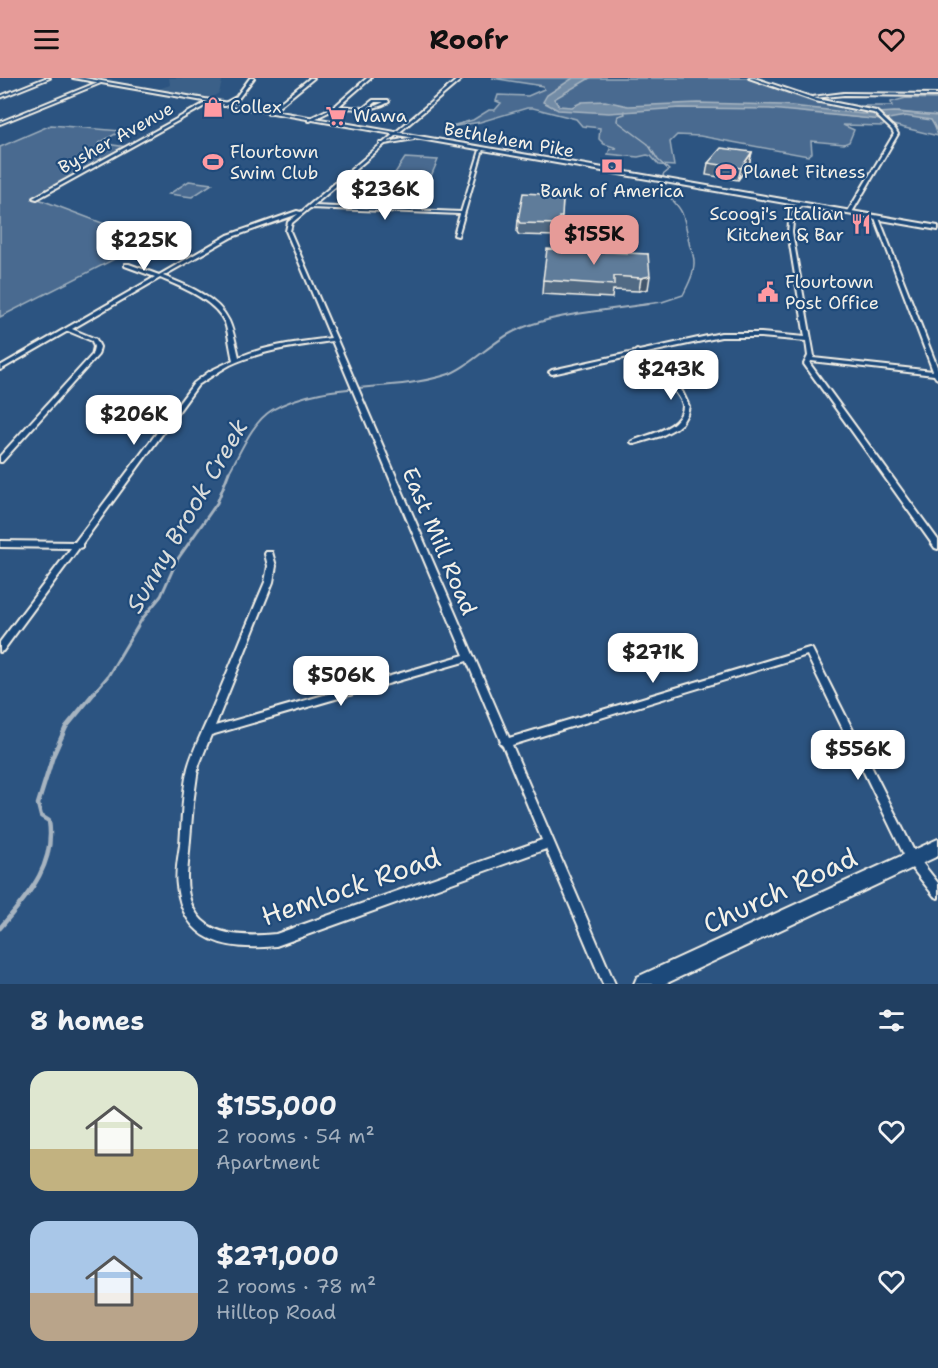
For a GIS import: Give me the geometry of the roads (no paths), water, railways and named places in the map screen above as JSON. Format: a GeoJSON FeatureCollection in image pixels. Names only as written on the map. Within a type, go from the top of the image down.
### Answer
{"type":"FeatureCollection","features":[{"type":"Feature","properties":{"kind":"main road","name":"Bethlehem Pike"},"geometry":{"type":"LineString","coordinates":[[75,78],[938,228]]}},
{"type":"Feature","properties":{"kind":"main road","name":"Church Road"},"geometry":{"type":"LineString","coordinates":[[644,984],[938,847]]}},
{"type":"Feature","properties":{"kind":"street"},"geometry":{"type":"LineString","coordinates":[[0,97],[48,78]]}},
{"type":"Feature","properties":{"kind":"street"},"geometry":{"type":"LineString","coordinates":[[224,105],[237,98],[252,78]]}},
{"type":"Feature","properties":{"kind":"street"},"geometry":{"type":"LineString","coordinates":[[269,112],[312,78]]}},
{"type":"Feature","properties":{"kind":"street"},"geometry":{"type":"LineString","coordinates":[[309,120],[336,107],[369,78]]}},
{"type":"Feature","properties":{"kind":"street"},"geometry":{"type":"LineString","coordinates":[[261,224],[276,221],[290,223],[461,78]]}},
{"type":"Feature","properties":{"kind":"street"},"geometry":{"type":"LineString","coordinates":[[751,78],[808,98],[866,109],[879,114],[896,134],[849,213]]}},
{"type":"Feature","properties":{"kind":"street"},"geometry":{"type":"LineString","coordinates":[[0,123],[99,82]]}},
{"type":"Feature","properties":{"kind":"street"},"geometry":{"type":"LineString","coordinates":[[808,98],[844,94],[938,96]]}},
{"type":"Feature","properties":{"kind":"street"},"geometry":{"type":"LineString","coordinates":[[336,107],[364,109],[379,108],[388,101],[375,101],[364,109]]}},
{"type":"Feature","properties":{"kind":"street","name":"Bysher Avenue"},"geometry":{"type":"LineString","coordinates":[[36,198],[210,102]]}},
{"type":"Feature","properties":{"kind":"street"},"geometry":{"type":"LineString","coordinates":[[381,144],[412,138]]}},
{"type":"Feature","properties":{"kind":"street"},"geometry":{"type":"LineString","coordinates":[[456,236],[482,150]]}},
{"type":"Feature","properties":{"kind":"street"},"geometry":{"type":"LineString","coordinates":[[799,205],[791,221],[790,232],[811,356],[807,364],[938,546]]}},
{"type":"Feature","properties":{"kind":"street"},"geometry":{"type":"LineString","coordinates":[[0,368],[230,236],[261,224],[306,209],[463,213]]}},
{"type":"Feature","properties":{"kind":"street"},"geometry":{"type":"LineString","coordinates":[[809,359],[937,375],[876,218]]}},
{"type":"Feature","properties":{"kind":"street","name":"East Mill Road"},"geometry":{"type":"LineString","coordinates":[[290,223],[287,228],[292,244],[332,339],[359,395],[392,480],[609,984]]}},
{"type":"Feature","properties":{"kind":"street"},"geometry":{"type":"LineString","coordinates":[[127,265],[160,277],[212,304],[225,317],[236,358]]}},
{"type":"Feature","properties":{"kind":"street"},"geometry":{"type":"LineString","coordinates":[[0,460],[95,355],[97,347],[94,340],[68,329]]}},
{"type":"Feature","properties":{"kind":"street"},"geometry":{"type":"LineString","coordinates":[[552,372],[637,352],[730,334],[807,339]]}},
{"type":"Feature","properties":{"kind":"street"},"geometry":{"type":"LineString","coordinates":[[0,650],[79,545],[189,391],[205,377],[236,358],[256,351],[332,339]]}},
{"type":"Feature","properties":{"kind":"street"},"geometry":{"type":"LineString","coordinates":[[634,442],[674,427],[682,420],[686,406],[680,392],[637,352]]}},
{"type":"Feature","properties":{"kind":"street"},"geometry":{"type":"LineString","coordinates":[[0,544],[79,545]]}},
{"type":"Feature","properties":{"kind":"street","name":"Hemlock Road"},"geometry":{"type":"LineString","coordinates":[[269,554],[272,566],[269,582],[194,765],[189,790],[182,884],[192,918],[207,931],[230,942],[254,943],[276,940],[549,843]]}},
{"type":"Feature","properties":{"kind":"street"},"geometry":{"type":"LineString","coordinates":[[505,743],[809,651],[912,859],[938,892]]}},
{"type":"Feature","properties":{"kind":"street"},"geometry":{"type":"LineString","coordinates":[[207,732],[468,657]]}},
{"type":"Feature","properties":{"kind":"waterway","name":"Sunny Brook Creek"},"geometry":{"type":"LineString","coordinates":[[624,111],[625,114],[618,116],[617,121],[648,144],[658,160],[669,170],[663,175],[665,180],[659,186],[681,211],[694,260],[692,276],[683,295],[662,302],[639,305]]}},
{"type":"Feature","properties":{"kind":"waterway","name":"Sunny Brook Creek"},"geometry":{"type":"LineString","coordinates":[[229,473],[258,423],[272,410],[292,401],[335,390],[402,384],[446,375],[461,368],[503,337],[542,321],[649,304]]}},
{"type":"Feature","properties":{"kind":"waterway","name":"Sunny Brook Creek"},"geometry":{"type":"LineString","coordinates":[[92,695],[108,676],[142,619],[161,596],[177,560],[217,503],[229,473]]}},
{"type":"Feature","properties":{"kind":"waterway","name":"Sunny Brook Creek"},"geometry":{"type":"LineString","coordinates":[[0,928],[29,892],[44,866],[50,837],[49,821],[41,816],[38,804],[53,756],[66,727],[94,693]]}},
{"type":"Feature","properties":{"kind":"place","name":"Collex"},"geometry":{"type":"Point","coordinates":[213,107]}},
{"type":"Feature","properties":{"kind":"place","name":"Wawa"},"geometry":{"type":"Point","coordinates":[336,116]}},
{"type":"Feature","properties":{"kind":"place","name":"Flourtown Swim Club"},"geometry":{"type":"Point","coordinates":[213,162]}},
{"type":"Feature","properties":{"kind":"place","name":"Bank of America"},"geometry":{"type":"Point","coordinates":[612,166]}},
{"type":"Feature","properties":{"kind":"place","name":"Planet Fitness"},"geometry":{"type":"Point","coordinates":[726,172]}},
{"type":"Feature","properties":{"kind":"place","name":"Scoogi's Italian Kitchen & Bar"},"geometry":{"type":"Point","coordinates":[861,224]}},
{"type":"Feature","properties":{"kind":"place","name":"Flourtown Post Office"},"geometry":{"type":"Point","coordinates":[768,292]}}]}
